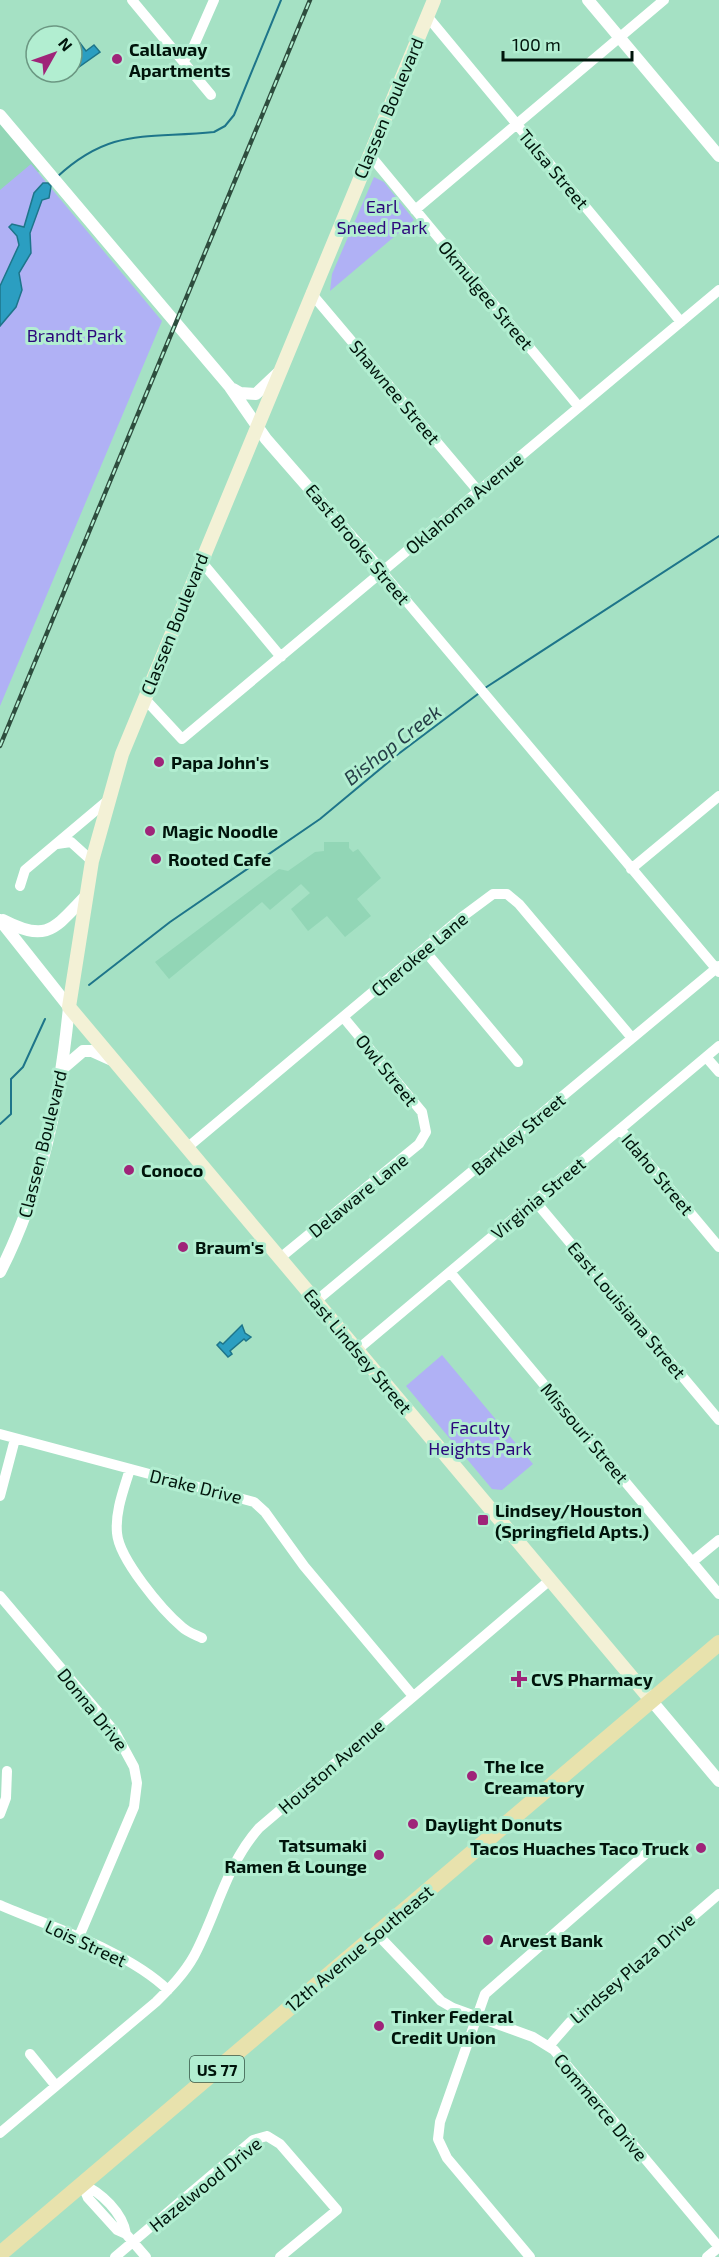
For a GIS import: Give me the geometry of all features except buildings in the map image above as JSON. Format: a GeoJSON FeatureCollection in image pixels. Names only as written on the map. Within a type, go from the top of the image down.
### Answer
{"type":"FeatureCollection","features":[{"type":"Feature","properties":{"kind":"main road","name":"Classen Boulevard"},"geometry":{"type":"LineString","coordinates":[[69,1007],[92,861],[107,801],[144,698],[434,0]]}},
{"type":"Feature","properties":{"kind":"main road","name":"East Lindsey Street"},"geometry":{"type":"LineString","coordinates":[[69,1007],[112,1060],[189,1147],[651,1700]]}},
{"type":"Feature","properties":{"kind":"main road","name":"12th Avenue Southeast"},"geometry":{"type":"LineString","coordinates":[[0,2254],[719,1643]]}},
{"type":"Feature","properties":{"kind":"street"},"geometry":{"type":"LineString","coordinates":[[132,0],[211,95]]}},
{"type":"Feature","properties":{"kind":"street"},"geometry":{"type":"LineString","coordinates":[[183,61],[192,50],[214,0]]}},
{"type":"Feature","properties":{"kind":"street"},"geometry":{"type":"LineString","coordinates":[[588,0],[719,156]]}},
{"type":"Feature","properties":{"kind":"street"},"geometry":{"type":"LineString","coordinates":[[415,210],[664,0]]}},
{"type":"Feature","properties":{"kind":"street","name":"Tulsa Street"},"geometry":{"type":"LineString","coordinates":[[427,16],[681,322]]}},
{"type":"Feature","properties":{"kind":"street","name":"East Brooks Street"},"geometry":{"type":"LineString","coordinates":[[0,114],[230,387],[277,451],[718,969]]}},
{"type":"Feature","properties":{"kind":"street","name":"Okmulgee Street"},"geometry":{"type":"LineString","coordinates":[[369,154],[579,407]]}},
{"type":"Feature","properties":{"kind":"street","name":"Oklahoma Avenue"},"geometry":{"type":"LineString","coordinates":[[144,698],[182,739],[719,290]]}},
{"type":"Feature","properties":{"kind":"street","name":"Shawnee Street"},"geometry":{"type":"LineString","coordinates":[[311,293],[479,492]]}},
{"type":"Feature","properties":{"kind":"street"},"geometry":{"type":"LineString","coordinates":[[230,387],[240,393],[253,394],[261,391],[279,372]]}},
{"type":"Feature","properties":{"kind":"street"},"geometry":{"type":"LineString","coordinates":[[244,455],[260,444],[277,451]]}},
{"type":"Feature","properties":{"kind":"street"},"geometry":{"type":"LineString","coordinates":[[200,560],[281,657]]}},
{"type":"Feature","properties":{"kind":"street"},"geometry":{"type":"LineString","coordinates":[[631,869],[719,796]]}},
{"type":"Feature","properties":{"kind":"street"},"geometry":{"type":"LineString","coordinates":[[20,886],[25,870],[107,801]]}},
{"type":"Feature","properties":{"kind":"street"},"geometry":{"type":"LineString","coordinates":[[54,845],[71,842],[92,861]]}},
{"type":"Feature","properties":{"kind":"street","name":"Cherokee Lane"},"geometry":{"type":"LineString","coordinates":[[189,1147],[493,894],[507,894],[519,904],[632,1038]]}},
{"type":"Feature","properties":{"kind":"street"},"geometry":{"type":"LineString","coordinates":[[0,919],[32,933],[48,931],[58,925],[85,897]]}},
{"type":"Feature","properties":{"kind":"street","name":"East Lindsey Street"},"geometry":{"type":"LineString","coordinates":[[0,919],[69,1007]]}},
{"type":"Feature","properties":{"kind":"street"},"geometry":{"type":"LineString","coordinates":[[425,951],[518,1062]]}},
{"type":"Feature","properties":{"kind":"street","name":"Barkley Street"},"geometry":{"type":"LineString","coordinates":[[316,1301],[718,969]]}},
{"type":"Feature","properties":{"kind":"street","name":"Classen Boulevard"},"geometry":{"type":"LineString","coordinates":[[0,1272],[15,1242],[33,1190],[57,1102],[69,1007]]}},
{"type":"Feature","properties":{"kind":"street","name":"Owl Street"},"geometry":{"type":"LineString","coordinates":[[344,1018],[422,1112],[426,1125]]}},
{"type":"Feature","properties":{"kind":"street","name":"Virginia Street"},"geometry":{"type":"LineString","coordinates":[[357,1350],[719,1046]]}},
{"type":"Feature","properties":{"kind":"street"},"geometry":{"type":"LineString","coordinates":[[62,1069],[76,1054],[83,1051],[112,1060]]}},
{"type":"Feature","properties":{"kind":"street"},"geometry":{"type":"LineString","coordinates":[[706,1057],[719,1072]]}},
{"type":"Feature","properties":{"kind":"street","name":"Delaware Lane"},"geometry":{"type":"LineString","coordinates":[[280,1258],[419,1144],[426,1125]]}},
{"type":"Feature","properties":{"kind":"street","name":"Idaho Street"},"geometry":{"type":"LineString","coordinates":[[620,1129],[719,1247]]}},
{"type":"Feature","properties":{"kind":"street","name":"East Louisiana Street"},"geometry":{"type":"LineString","coordinates":[[535,1201],[719,1420]]}},
{"type":"Feature","properties":{"kind":"street","name":"Missouri Street"},"geometry":{"type":"LineString","coordinates":[[450,1272],[719,1594]]}},
{"type":"Feature","properties":{"kind":"street","name":"Drake Drive"},"geometry":{"type":"LineString","coordinates":[[0,1434],[238,1495],[254,1502],[265,1512],[304,1566],[413,1696]]}},
{"type":"Feature","properties":{"kind":"street"},"geometry":{"type":"LineString","coordinates":[[0,1496],[15,1439]]}},
{"type":"Feature","properties":{"kind":"street"},"geometry":{"type":"LineString","coordinates":[[130,1469],[118,1519],[117,1533],[122,1551],[142,1581],[183,1629],[202,1638]]}},
{"type":"Feature","properties":{"kind":"street"},"geometry":{"type":"LineString","coordinates":[[692,1562],[719,1540]]}},
{"type":"Feature","properties":{"kind":"street","name":"Houston Avenue"},"geometry":{"type":"LineString","coordinates":[[0,2133],[168,1990],[193,1958],[231,1870],[251,1838],[550,1580]]}},
{"type":"Feature","properties":{"kind":"street","name":"Donna Drive"},"geometry":{"type":"LineString","coordinates":[[0,1596],[115,1732],[134,1767],[137,1783],[134,1807],[78,1939]]}},
{"type":"Feature","properties":{"kind":"street","name":"East Lindsey Street"},"geometry":{"type":"LineString","coordinates":[[651,1700],[719,1781]]}},
{"type":"Feature","properties":{"kind":"street"},"geometry":{"type":"LineString","coordinates":[[0,1814],[6,1798],[7,1771]]}},
{"type":"Feature","properties":{"kind":"street"},"geometry":{"type":"LineString","coordinates":[[530,2257],[447,2158],[438,2139],[445,2105],[486,1994],[649,1851]]}},
{"type":"Feature","properties":{"kind":"street","name":"Lindsey Plaza Drive"},"geometry":{"type":"LineString","coordinates":[[549,2046],[570,2022],[719,1894]]}},
{"type":"Feature","properties":{"kind":"street","name":"Lois Street"},"geometry":{"type":"LineString","coordinates":[[0,1905],[132,1964],[168,1990]]}},
{"type":"Feature","properties":{"kind":"street","name":"Commerce Drive"},"geometry":{"type":"LineString","coordinates":[[377,1934],[435,1997],[453,2008],[549,2046],[719,2247]]}},
{"type":"Feature","properties":{"kind":"street"},"geometry":{"type":"LineString","coordinates":[[30,2054],[56,2086]]}},
{"type":"Feature","properties":{"kind":"street","name":"Hazelwood Drive"},"geometry":{"type":"LineString","coordinates":[[116,2257],[130,2238],[268,2130],[337,2210],[280,2257]]}},
{"type":"Feature","properties":{"kind":"street"},"geometry":{"type":"LineString","coordinates":[[82,2184],[88,2198],[117,2230],[130,2238],[146,2257]]}},
{"type":"Feature","properties":{"kind":"street"},"geometry":{"type":"LineString","coordinates":[[707,2257],[719,2247]]}},
{"type":"Feature","properties":{"kind":"shaded area"},"geometry":{"type":"Polygon","coordinates":[[[94,45],[100,52],[84,63],[84,48],[86,51],[94,45]]]}},
{"type":"Feature","properties":{"kind":"shaded area"},"geometry":{"type":"Polygon","coordinates":[[[0,122],[41,170],[0,206],[0,122]]]}},
{"type":"Feature","properties":{"kind":"shaded area"},"geometry":{"type":"Polygon","coordinates":[[[43,183],[51,186],[49,198],[42,200],[30,233],[31,253],[19,273],[22,290],[16,307],[0,326],[0,286],[19,245],[17,236],[9,227],[12,224],[24,227],[34,193],[43,183]]]}},
{"type":"Feature","properties":{"kind":"shaded area"},"geometry":{"type":"Polygon","coordinates":[[[324,842],[349,842],[349,848],[353,852],[358,849],[381,878],[357,899],[371,916],[345,937],[327,916],[308,931],[291,909],[310,893],[301,884],[270,910],[262,902],[169,979],[155,962],[279,869],[288,871],[315,852],[324,851],[324,842]]]}},
{"type":"Feature","properties":{"kind":"shaded area"},"geometry":{"type":"Polygon","coordinates":[[[242,1325],[245,1333],[251,1337],[246,1341],[244,1339],[230,1351],[232,1354],[228,1357],[217,1345],[220,1342],[223,1344],[242,1325]]]}},
{"type":"Feature","properties":{"kind":"green space","name":"Brandt Park"},"geometry":{"type":"Polygon","coordinates":[[[31,164],[162,321],[0,706],[0,190],[31,164]]]}},
{"type":"Feature","properties":{"kind":"green space","name":"Earl Sneed Park"},"geometry":{"type":"Polygon","coordinates":[[[374,177],[384,182],[414,220],[330,291],[332,274],[374,177]]]}},
{"type":"Feature","properties":{"kind":"green space","name":"Faculty Heights Park"},"geometry":{"type":"Polygon","coordinates":[[[442,1355],[533,1464],[502,1490],[492,1489],[406,1386],[442,1355]]]}},
{"type":"Feature","properties":{"kind":"waterway"},"geometry":{"type":"LineString","coordinates":[[57,177],[76,161],[112,143],[130,138],[214,132],[225,126],[234,115],[281,0]]}},
{"type":"Feature","properties":{"kind":"waterway","name":"Bishop Creek"},"geometry":{"type":"LineString","coordinates":[[485,688],[719,536]]}},
{"type":"Feature","properties":{"kind":"waterway","name":"Bishop Creek"},"geometry":{"type":"LineString","coordinates":[[89,985],[170,922],[320,819],[397,755],[478,694]]}},
{"type":"Feature","properties":{"kind":"waterway","name":"Bishop Creek"},"geometry":{"type":"LineString","coordinates":[[0,1124],[11,1114],[11,1079],[23,1067],[45,1019]]}},
{"type":"Feature","properties":{"kind":"railway"},"geometry":{"type":"LineString","coordinates":[[0,746],[310,0]]}},
{"type":"Feature","properties":{"kind":"place","name":"Callaway Apartments"},"geometry":{"type":"Point","coordinates":[117,59]}},
{"type":"Feature","properties":{"kind":"place","name":"Papa John's"},"geometry":{"type":"Point","coordinates":[159,762]}},
{"type":"Feature","properties":{"kind":"place","name":"Magic Noodle"},"geometry":{"type":"Point","coordinates":[150,831]}},
{"type":"Feature","properties":{"kind":"place","name":"Rooted Cafe"},"geometry":{"type":"Point","coordinates":[156,859]}},
{"type":"Feature","properties":{"kind":"place","name":"Conoco"},"geometry":{"type":"Point","coordinates":[129,1170]}},
{"type":"Feature","properties":{"kind":"place","name":"Braum's"},"geometry":{"type":"Point","coordinates":[183,1247]}},
{"type":"Feature","properties":{"kind":"place","name":"Lindsey/Houston (Springfield Apts.)"},"geometry":{"type":"Point","coordinates":[483,1520]}},
{"type":"Feature","properties":{"kind":"place","name":"CVS Pharmacy"},"geometry":{"type":"Point","coordinates":[519,1679]}},
{"type":"Feature","properties":{"kind":"place","name":"The Ice Creamatory"},"geometry":{"type":"Point","coordinates":[472,1776]}},
{"type":"Feature","properties":{"kind":"place","name":"Daylight Donuts"},"geometry":{"type":"Point","coordinates":[413,1824]}},
{"type":"Feature","properties":{"kind":"place","name":"Tacos Huaches Taco Truck"},"geometry":{"type":"Point","coordinates":[701,1848]}},
{"type":"Feature","properties":{"kind":"place","name":"Tatsumaki Ramen & Lounge"},"geometry":{"type":"Point","coordinates":[379,1855]}},
{"type":"Feature","properties":{"kind":"place","name":"Arvest Bank"},"geometry":{"type":"Point","coordinates":[488,1940]}},
{"type":"Feature","properties":{"kind":"place","name":"Tinker Federal Credit Union"},"geometry":{"type":"Point","coordinates":[379,2026]}}]}
